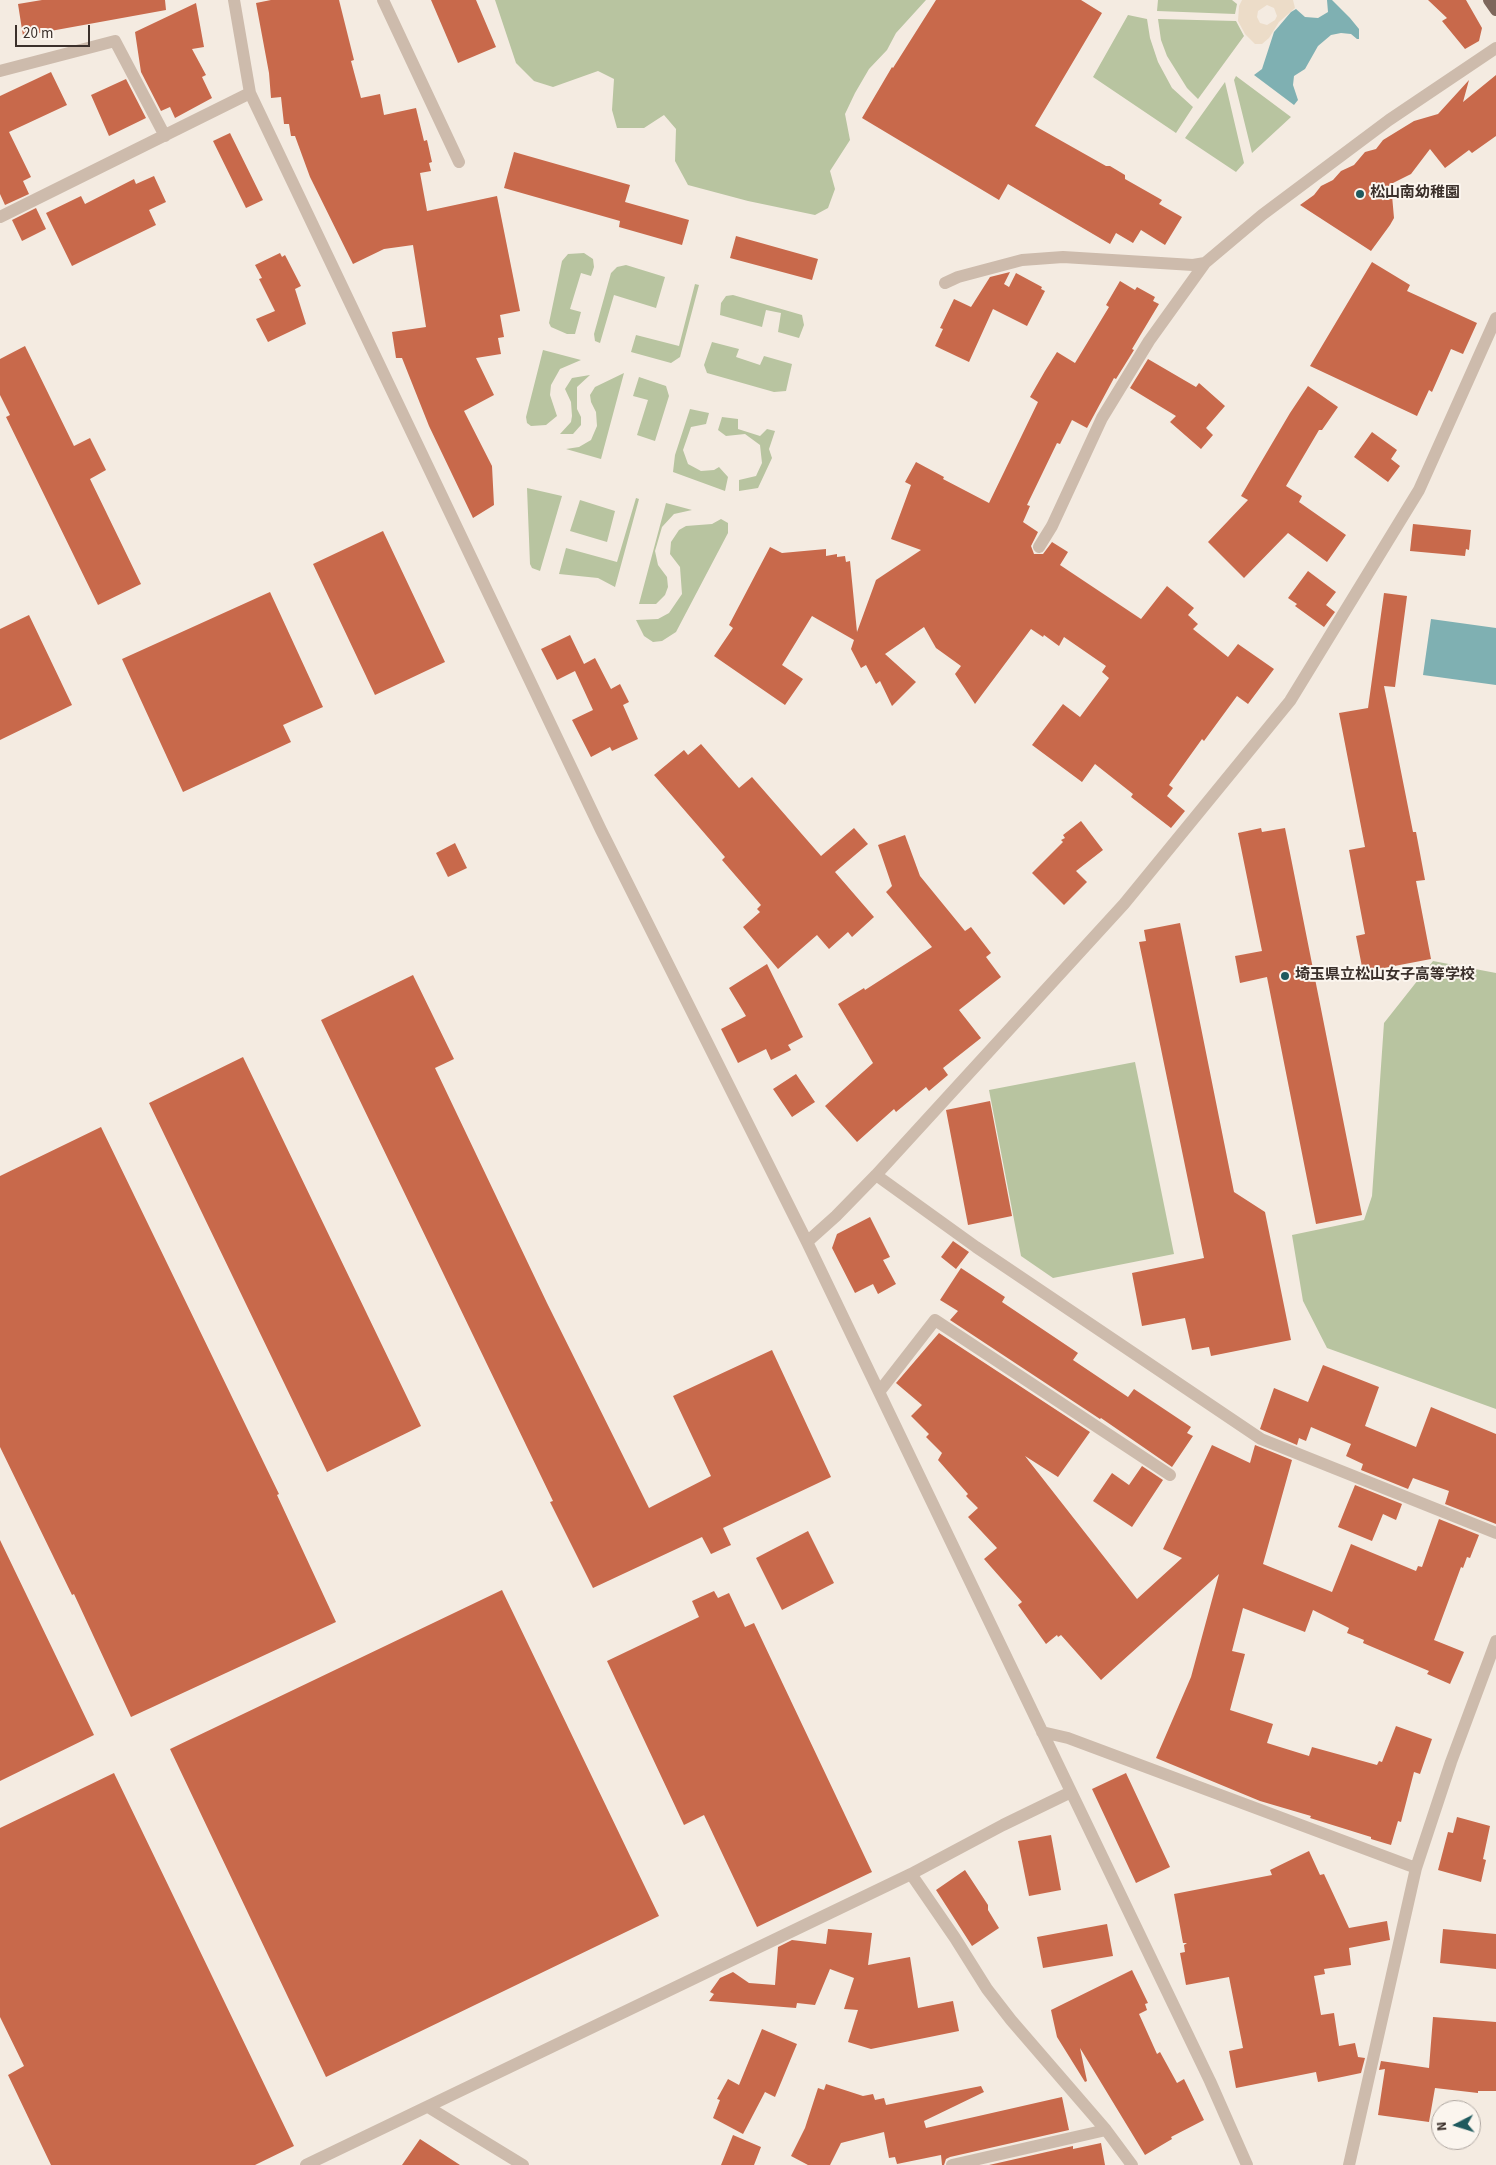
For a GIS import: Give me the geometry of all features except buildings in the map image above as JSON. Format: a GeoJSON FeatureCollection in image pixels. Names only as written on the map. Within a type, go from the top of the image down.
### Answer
{"type":"FeatureCollection","features":[{"type":"Feature","properties":{"kind":"main road"},"geometry":{"type":"LineString","coordinates":[[1489,0],[1496,10]]}},
{"type":"Feature","properties":{"kind":"street"},"geometry":{"type":"LineString","coordinates":[[234,0],[250,93],[601,830],[807,1242],[1206,2072],[1247,2165]]}},
{"type":"Feature","properties":{"kind":"street"},"geometry":{"type":"LineString","coordinates":[[383,0],[459,162]]}},
{"type":"Feature","properties":{"kind":"street"},"geometry":{"type":"LineString","coordinates":[[0,71],[115,41],[165,136]]}},
{"type":"Feature","properties":{"kind":"street"},"geometry":{"type":"LineString","coordinates":[[1039,547],[1052,526],[1102,418],[1149,341],[1206,263],[1262,215],[1389,120],[1496,48]]}},
{"type":"Feature","properties":{"kind":"street"},"geometry":{"type":"LineString","coordinates":[[0,217],[250,93]]}},
{"type":"Feature","properties":{"kind":"street"},"geometry":{"type":"LineString","coordinates":[[945,283],[958,277],[1022,260],[1062,257],[1193,265],[1206,263]]}},
{"type":"Feature","properties":{"kind":"street"},"geometry":{"type":"LineString","coordinates":[[807,1242],[876,1176],[1124,904],[1290,701],[1419,490],[1496,318]]}},
{"type":"Feature","properties":{"kind":"street"},"geometry":{"type":"LineString","coordinates":[[876,1176],[1261,1439],[1496,1533]]}},
{"type":"Feature","properties":{"kind":"street"},"geometry":{"type":"LineString","coordinates":[[879,1392],[935,1320],[1170,1475]]}},
{"type":"Feature","properties":{"kind":"street"},"geometry":{"type":"LineString","coordinates":[[1350,2165],[1416,1868],[1450,1762],[1496,1642]]}},
{"type":"Feature","properties":{"kind":"street"},"geometry":{"type":"LineString","coordinates":[[1042,1732],[1068,1738],[1416,1868]]}},
{"type":"Feature","properties":{"kind":"street"},"geometry":{"type":"LineString","coordinates":[[306,2165],[912,1874],[1003,1825],[1071,1792]]}},
{"type":"Feature","properties":{"kind":"street"},"geometry":{"type":"LineString","coordinates":[[912,1874],[987,1989],[1011,2020],[1106,2130],[1132,2165]]}},
{"type":"Feature","properties":{"kind":"street"},"geometry":{"type":"LineString","coordinates":[[428,2106],[523,2165]]}},
{"type":"Feature","properties":{"kind":"street"},"geometry":{"type":"LineString","coordinates":[[952,2165],[1106,2130]]}},
{"type":"Feature","properties":{"kind":"green space"},"geometry":{"type":"Polygon","coordinates":[[[495,0],[926,0],[896,33],[887,50],[869,69],[855,93],[845,114],[850,140],[830,171],[835,189],[828,208],[815,215],[748,201],[688,185],[675,161],[676,129],[664,115],[644,128],[617,128],[612,110],[614,79],[598,71],[553,87],[534,81],[516,63],[495,0]]]}},
{"type":"Feature","properties":{"kind":"green space"},"geometry":{"type":"Polygon","coordinates":[[[1158,0],[1232,0],[1237,4],[1235,14],[1157,11],[1158,0]]]}},
{"type":"Feature","properties":{"kind":"green space"},"geometry":{"type":"Polygon","coordinates":[[[1128,15],[1147,19],[1150,38],[1158,62],[1172,88],[1193,107],[1176,133],[1093,77],[1128,15]]]}},
{"type":"Feature","properties":{"kind":"green space"},"geometry":{"type":"Polygon","coordinates":[[[1158,19],[1236,21],[1244,36],[1198,99],[1187,88],[1167,56],[1161,40],[1158,19]]]}},
{"type":"Feature","properties":{"kind":"green space"},"geometry":{"type":"Polygon","coordinates":[[[1236,76],[1291,117],[1252,153],[1234,80],[1236,76]]]}},
{"type":"Feature","properties":{"kind":"green space"},"geometry":{"type":"Polygon","coordinates":[[[1225,82],[1244,163],[1236,172],[1185,138],[1225,82]]]}},
{"type":"Feature","properties":{"kind":"green space"},"geometry":{"type":"Polygon","coordinates":[[[584,253],[593,259],[594,267],[591,276],[581,273],[570,309],[581,312],[575,334],[567,334],[551,327],[549,323],[562,261],[568,254],[584,253]]]}},
{"type":"Feature","properties":{"kind":"green space"},"geometry":{"type":"Polygon","coordinates":[[[626,265],[665,277],[656,308],[614,295],[600,343],[595,341],[594,334],[611,273],[617,267],[626,265]]]}},
{"type":"Feature","properties":{"kind":"green space"},"geometry":{"type":"Polygon","coordinates":[[[695,284],[699,285],[680,357],[671,363],[631,352],[636,335],[679,346],[695,284]]]}},
{"type":"Feature","properties":{"kind":"green space"},"geometry":{"type":"Polygon","coordinates":[[[733,295],[802,315],[804,325],[799,338],[778,332],[781,313],[766,310],[762,327],[720,315],[721,303],[726,296],[733,295]]]}},
{"type":"Feature","properties":{"kind":"green space"},"geometry":{"type":"Polygon","coordinates":[[[712,342],[739,349],[736,357],[760,365],[764,356],[792,364],[786,391],[774,392],[707,373],[704,365],[712,342]]]}},
{"type":"Feature","properties":{"kind":"green space"},"geometry":{"type":"Polygon","coordinates":[[[543,350],[581,360],[560,369],[551,385],[550,395],[557,416],[546,425],[531,426],[527,423],[526,417],[543,350]]]}},
{"type":"Feature","properties":{"kind":"green space"},"geometry":{"type":"Polygon","coordinates":[[[624,373],[601,459],[566,449],[579,447],[591,440],[597,426],[596,412],[590,395],[595,387],[624,373]]]}},
{"type":"Feature","properties":{"kind":"green space"},"geometry":{"type":"Polygon","coordinates":[[[590,375],[577,387],[577,409],[581,417],[581,425],[573,434],[560,434],[571,422],[572,416],[571,402],[565,389],[572,378],[590,375]]]}},
{"type":"Feature","properties":{"kind":"green space"},"geometry":{"type":"Polygon","coordinates":[[[639,377],[666,386],[669,396],[655,441],[637,435],[648,400],[633,396],[639,377]]]}},
{"type":"Feature","properties":{"kind":"green space"},"geometry":{"type":"Polygon","coordinates":[[[690,409],[709,413],[706,424],[691,427],[683,450],[688,464],[701,471],[714,470],[719,467],[728,477],[725,491],[673,472],[675,455],[690,409]]]}},
{"type":"Feature","properties":{"kind":"green space"},"geometry":{"type":"Polygon","coordinates":[[[722,417],[738,419],[738,429],[760,436],[767,429],[775,431],[769,449],[772,458],[758,488],[739,491],[739,480],[756,476],[762,463],[760,445],[745,434],[726,436],[718,430],[722,417]]]}},
{"type":"Feature","properties":{"kind":"green space"},"geometry":{"type":"Polygon","coordinates":[[[527,488],[562,496],[540,571],[532,568],[530,564],[527,488]]]}},
{"type":"Feature","properties":{"kind":"green space"},"geometry":{"type":"Polygon","coordinates":[[[636,498],[639,499],[615,587],[598,578],[559,574],[566,548],[617,562],[636,498]]]}},
{"type":"Feature","properties":{"kind":"green space"},"geometry":{"type":"Polygon","coordinates":[[[580,500],[615,511],[607,542],[570,531],[580,500]]]}},
{"type":"Feature","properties":{"kind":"green space"},"geometry":{"type":"Polygon","coordinates":[[[666,503],[692,510],[674,514],[662,527],[655,551],[658,565],[667,577],[668,587],[665,595],[656,604],[639,604],[666,503]]]}},
{"type":"Feature","properties":{"kind":"green space"},"geometry":{"type":"Polygon","coordinates":[[[721,519],[728,523],[728,533],[676,632],[662,641],[653,642],[644,636],[636,620],[658,619],[669,613],[682,594],[680,567],[670,554],[671,542],[679,530],[686,526],[712,524],[721,519]]]}},
{"type":"Feature","properties":{"kind":"green space"},"geometry":{"type":"Polygon","coordinates":[[[1433,961],[1496,973],[1496,1409],[1327,1348],[1303,1301],[1292,1235],[1364,1220],[1372,1196],[1384,1023],[1433,961]]]}},
{"type":"Feature","properties":{"kind":"green space"},"geometry":{"type":"Polygon","coordinates":[[[1135,1062],[1174,1254],[1053,1278],[1021,1256],[989,1090],[1135,1062]]]}},
{"type":"Feature","properties":{"kind":"shaded area"},"geometry":{"type":"Polygon","coordinates":[[[1242,0],[1293,0],[1295,8],[1279,22],[1269,38],[1262,44],[1255,44],[1245,34],[1238,21],[1239,6],[1242,0]],[[1267,5],[1258,11],[1257,17],[1260,23],[1267,25],[1275,20],[1277,16],[1274,8],[1267,5]]]}},
{"type":"Feature","properties":{"kind":"water"},"geometry":{"type":"Polygon","coordinates":[[[1327,0],[1332,0],[1350,18],[1359,29],[1359,39],[1351,34],[1341,33],[1331,35],[1318,46],[1305,69],[1294,76],[1293,85],[1298,100],[1294,105],[1254,75],[1262,69],[1274,32],[1291,12],[1296,9],[1305,17],[1318,18],[1328,12],[1327,0]]]}},
{"type":"Feature","properties":{"kind":"water"},"geometry":{"type":"Polygon","coordinates":[[[1431,619],[1496,628],[1496,685],[1423,675],[1431,619]]]}},
{"type":"Feature","properties":{"kind":"place","name":"松山南幼稚園"},"geometry":{"type":"Point","coordinates":[1360,194]}},
{"type":"Feature","properties":{"kind":"place","name":"埼玉県立松山女子高等学校"},"geometry":{"type":"Point","coordinates":[1285,976]}}]}
